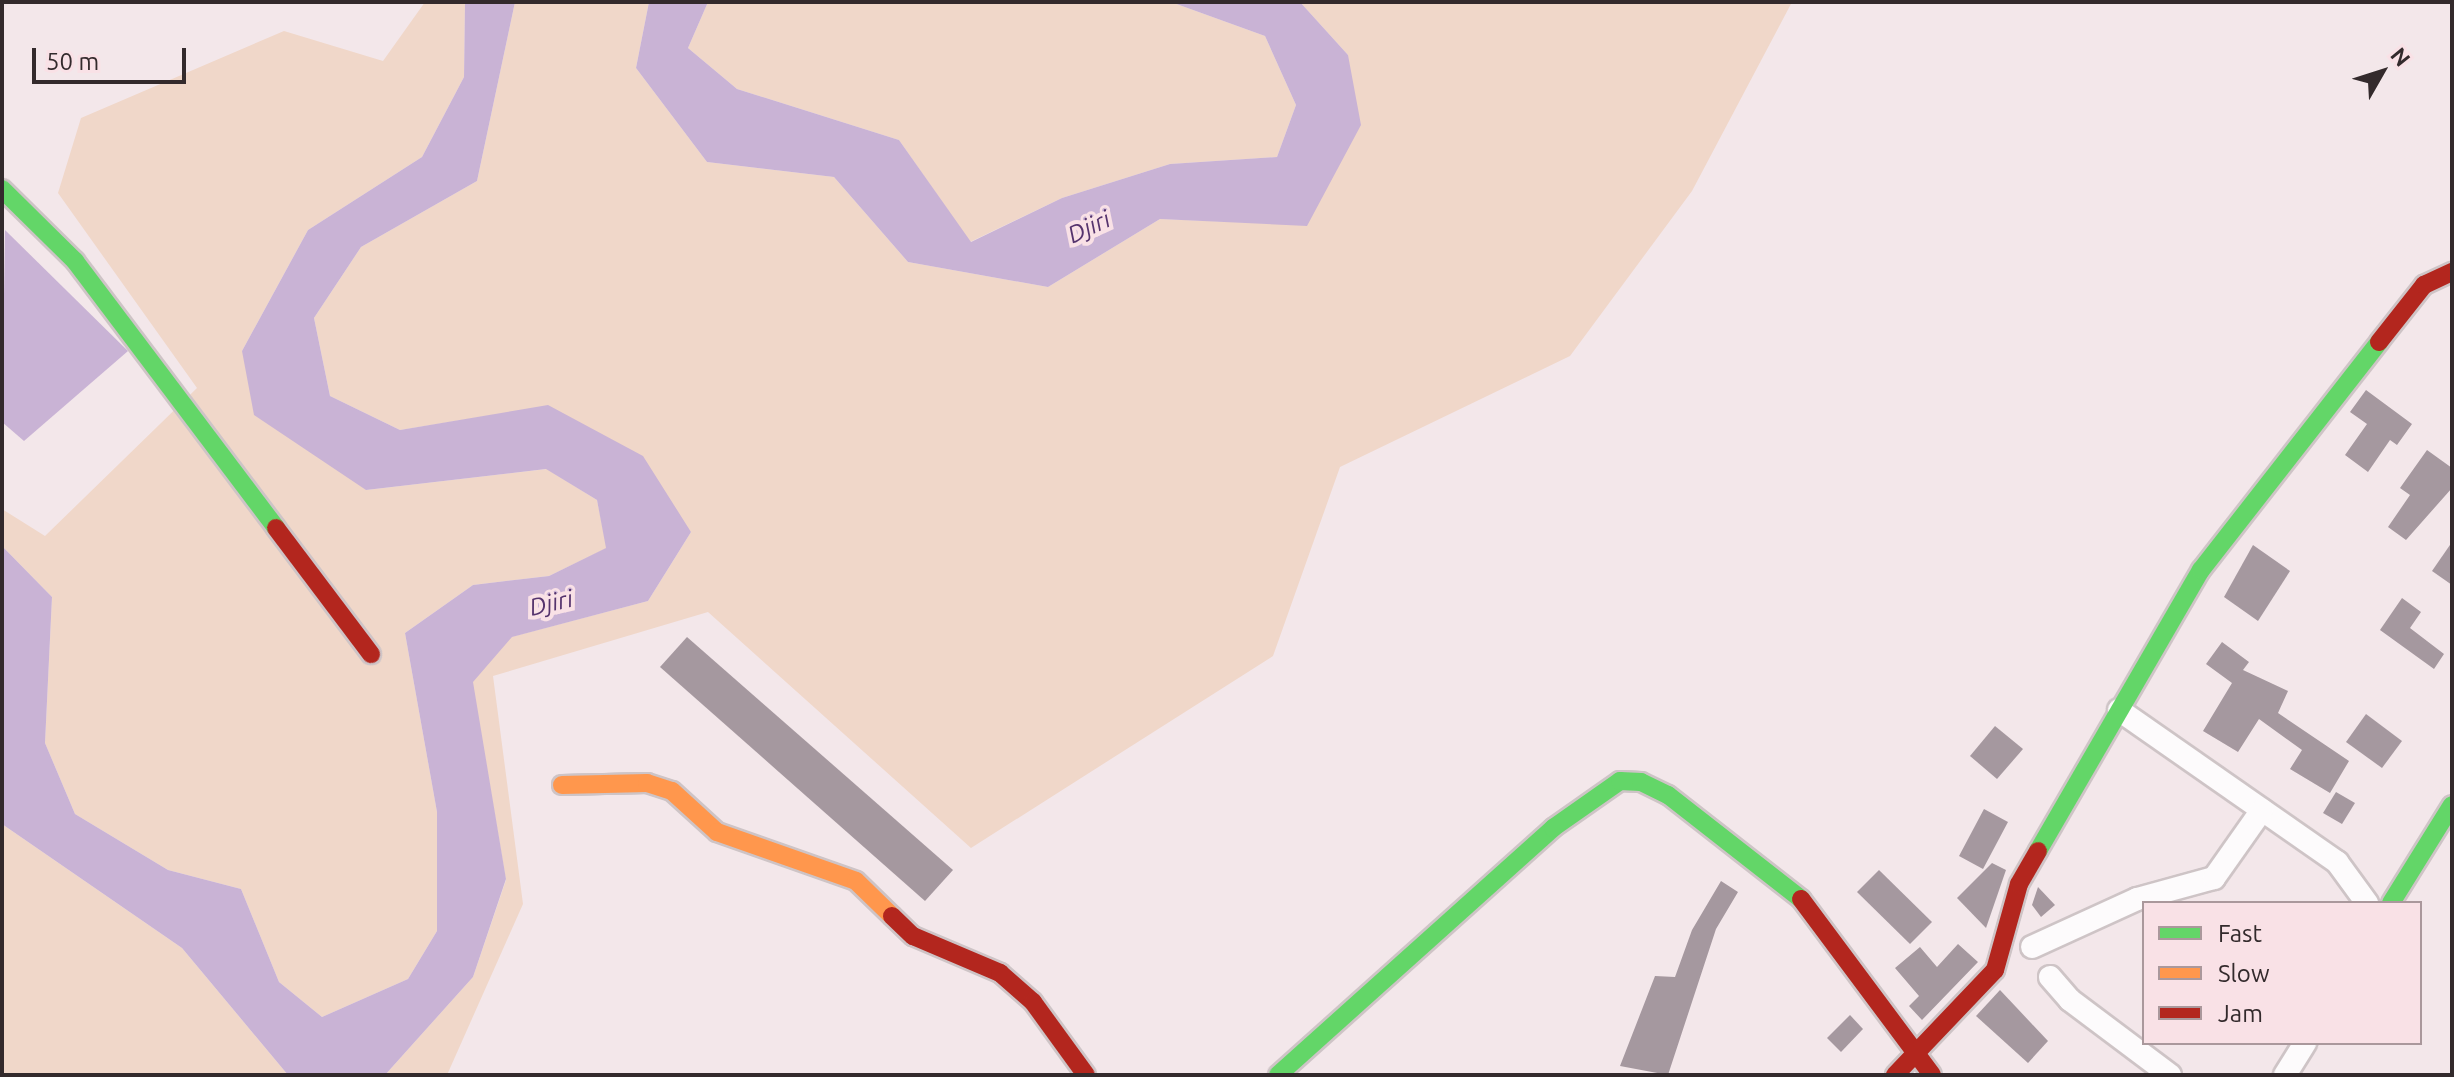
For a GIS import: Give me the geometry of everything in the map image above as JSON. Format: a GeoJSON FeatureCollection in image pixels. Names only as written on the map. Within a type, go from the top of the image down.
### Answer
{"type":"FeatureCollection","features":[{"type":"Feature","properties":{"kind":"street"},"geometry":{"type":"LineString","coordinates":[[2,189],[75,261],[371,654]]}},
{"type":"Feature","properties":{"kind":"street"},"geometry":{"type":"LineString","coordinates":[[1895,1075],[1995,970],[2019,884],[2201,570],[2424,285],[2452,272]]}},
{"type":"Feature","properties":{"kind":"street"},"geometry":{"type":"LineString","coordinates":[[2119,710],[2337,862],[2366,901]]}},
{"type":"Feature","properties":{"kind":"street"},"geometry":{"type":"LineString","coordinates":[[1278,1075],[1553,828],[1620,781],[1641,782],[1668,795],[1784,880],[1823,923],[1932,1075]]}},
{"type":"Feature","properties":{"kind":"street"},"geometry":{"type":"LineString","coordinates":[[562,785],[647,783],[672,791],[717,832],[856,881],[913,936],[970,965],[1000,973],[1033,1002],[1086,1075]]}},
{"type":"Feature","properties":{"kind":"street"},"geometry":{"type":"LineString","coordinates":[[2392,901],[2452,805]]}},
{"type":"Feature","properties":{"kind":"street"},"geometry":{"type":"LineString","coordinates":[[2032,947],[2137,899],[2214,878],[2262,810]]}},
{"type":"Feature","properties":{"kind":"street"},"geometry":{"type":"LineString","coordinates":[[2050,977],[2070,1000],[2170,1075]]}},
{"type":"Feature","properties":{"kind":"street"},"geometry":{"type":"LineString","coordinates":[[2285,1075],[2304,1045]]}},
{"type":"Feature","properties":{"kind":"shaded area"},"geometry":{"type":"Polygon","coordinates":[[[425,2],[465,2],[464,77],[422,157],[308,230],[242,351],[366,490],[547,469],[597,500],[607,548],[549,576],[473,585],[405,633],[437,812],[437,931],[408,979],[322,1017],[279,982],[241,889],[168,870],[75,814],[45,743],[52,597],[2,546],[2,509],[45,536],[197,388],[58,193],[81,118],[284,31],[383,61],[425,2]]]}},
{"type":"Feature","properties":{"kind":"shaded area"},"geometry":{"type":"Polygon","coordinates":[[[515,2],[649,2],[636,68],[707,162],[834,177],[908,262],[1048,287],[1160,219],[1307,225],[1348,55],[1300,2],[1792,2],[1692,191],[1570,356],[1340,467],[1273,656],[971,848],[708,612],[493,676],[523,904],[447,1075],[385,1075],[473,977],[506,880],[472,682],[511,637],[648,601],[691,532],[548,406],[400,430],[330,396],[314,318],[361,247],[477,181],[515,2]]]}},
{"type":"Feature","properties":{"kind":"shaded area"},"geometry":{"type":"Polygon","coordinates":[[[708,2],[1171,2],[1265,36],[1296,105],[1277,157],[1170,164],[1062,198],[970,242],[899,140],[737,89],[688,48],[708,2]]]}},
{"type":"Feature","properties":{"kind":"shaded area"},"geometry":{"type":"Polygon","coordinates":[[[2,824],[182,948],[288,1075],[2,1075],[2,824]]]}},
{"type":"Feature","properties":{"kind":"water","name":"Djiri"},"geometry":{"type":"Polygon","coordinates":[[[465,2],[515,2],[477,181],[361,247],[314,318],[330,396],[400,430],[548,405],[643,456],[691,532],[648,601],[512,637],[473,682],[506,879],[473,977],[385,1075],[288,1075],[182,948],[2,824],[2,546],[52,597],[45,743],[75,814],[168,870],[241,889],[279,982],[322,1017],[408,979],[437,931],[437,812],[405,633],[473,585],[549,576],[606,548],[597,500],[546,469],[366,490],[254,415],[242,351],[308,230],[422,157],[464,77],[465,2]]]}},
{"type":"Feature","properties":{"kind":"water","name":"Djiri"},"geometry":{"type":"Polygon","coordinates":[[[649,2],[708,2],[688,48],[737,89],[899,140],[971,242],[1062,198],[1170,164],[1277,157],[1296,105],[1265,36],[1171,2],[1300,2],[1348,55],[1361,125],[1307,226],[1160,219],[1048,287],[908,262],[834,177],[707,162],[636,68],[649,2]]]}},
{"type":"Feature","properties":{"kind":"water"},"geometry":{"type":"Polygon","coordinates":[[[5,230],[128,351],[24,441],[2,422],[5,230]]]}},
{"type":"Feature","properties":{"kind":"building"},"geometry":{"type":"Polygon","coordinates":[[[2366,390],[2412,424],[2397,445],[2390,440],[2368,472],[2345,455],[2367,424],[2350,412],[2366,390]]]}},
{"type":"Feature","properties":{"kind":"building"},"geometry":{"type":"Polygon","coordinates":[[[2427,450],[2452,468],[2452,488],[2406,540],[2388,527],[2410,495],[2400,488],[2427,450]]]}},
{"type":"Feature","properties":{"kind":"building"},"geometry":{"type":"Polygon","coordinates":[[[2452,542],[2452,585],[2432,571],[2452,542]]]}},
{"type":"Feature","properties":{"kind":"building"},"geometry":{"type":"Polygon","coordinates":[[[2253,545],[2290,571],[2258,621],[2224,597],[2253,545]]]}},
{"type":"Feature","properties":{"kind":"building"},"geometry":{"type":"Polygon","coordinates":[[[2402,598],[2421,612],[2410,628],[2444,654],[2434,669],[2380,630],[2402,598]]]}},
{"type":"Feature","properties":{"kind":"building"},"geometry":{"type":"Polygon","coordinates":[[[687,637],[953,870],[925,901],[660,667],[687,637]]]}},
{"type":"Feature","properties":{"kind":"building"},"geometry":{"type":"Polygon","coordinates":[[[2222,642],[2249,662],[2243,670],[2288,691],[2278,713],[2349,761],[2330,793],[2290,769],[2302,750],[2259,719],[2238,752],[2203,731],[2232,683],[2206,664],[2222,642]]]}},
{"type":"Feature","properties":{"kind":"building"},"geometry":{"type":"Polygon","coordinates":[[[2366,714],[2402,741],[2382,768],[2346,742],[2366,714]]]}},
{"type":"Feature","properties":{"kind":"building"},"geometry":{"type":"Polygon","coordinates":[[[1995,726],[2023,749],[1997,779],[1970,756],[1995,726]]]}},
{"type":"Feature","properties":{"kind":"building"},"geometry":{"type":"Polygon","coordinates":[[[2336,792],[2355,803],[2342,824],[2323,813],[2336,792]]]}},
{"type":"Feature","properties":{"kind":"building"},"geometry":{"type":"Polygon","coordinates":[[[1984,809],[2008,822],[1983,869],[1959,856],[1984,809]]]}},
{"type":"Feature","properties":{"kind":"building"},"geometry":{"type":"Polygon","coordinates":[[[1992,863],[2006,870],[1986,928],[1957,898],[1992,863]]]}},
{"type":"Feature","properties":{"kind":"building"},"geometry":{"type":"Polygon","coordinates":[[[1879,870],[1932,922],[1910,944],[1857,892],[1879,870]]]}},
{"type":"Feature","properties":{"kind":"building"},"geometry":{"type":"Polygon","coordinates":[[[1721,881],[1738,892],[1716,929],[1668,1075],[1620,1066],[1655,976],[1675,977],[1692,930],[1721,881]]]}},
{"type":"Feature","properties":{"kind":"building"},"geometry":{"type":"Polygon","coordinates":[[[2038,887],[2055,905],[2041,917],[2032,905],[2038,887]]]}},
{"type":"Feature","properties":{"kind":"building"},"geometry":{"type":"Polygon","coordinates":[[[1958,944],[1978,962],[1922,1020],[1909,1006],[1919,996],[1895,968],[1920,947],[1937,967],[1958,944]]]}},
{"type":"Feature","properties":{"kind":"building"},"geometry":{"type":"Polygon","coordinates":[[[2000,990],[2048,1041],[2028,1063],[1976,1016],[2000,990]]]}},
{"type":"Feature","properties":{"kind":"building"},"geometry":{"type":"Polygon","coordinates":[[[1850,1015],[1863,1029],[1841,1052],[1827,1038],[1850,1015]]]}},
{"type":"Feature","properties":{"kind":"traffic: fast"},"geometry":{"type":"LineString","coordinates":[[2,189],[75,261],[276,528]]}},
{"type":"Feature","properties":{"kind":"traffic: fast"},"geometry":{"type":"LineString","coordinates":[[2038,851],[2201,570],[2379,342]]}},
{"type":"Feature","properties":{"kind":"traffic: fast"},"geometry":{"type":"LineString","coordinates":[[1278,1075],[1553,828],[1620,781],[1641,782],[1668,795],[1801,899]]}},
{"type":"Feature","properties":{"kind":"traffic: fast"},"geometry":{"type":"LineString","coordinates":[[2392,901],[2452,805]]}},
{"type":"Feature","properties":{"kind":"traffic: slow"},"geometry":{"type":"LineString","coordinates":[[562,785],[647,783],[672,791],[717,832],[856,881],[892,916]]}},
{"type":"Feature","properties":{"kind":"traffic: jam"},"geometry":{"type":"LineString","coordinates":[[2379,342],[2424,285],[2452,272]]}},
{"type":"Feature","properties":{"kind":"traffic: jam"},"geometry":{"type":"LineString","coordinates":[[276,528],[371,654]]}},
{"type":"Feature","properties":{"kind":"traffic: jam"},"geometry":{"type":"LineString","coordinates":[[1895,1075],[1995,970],[2019,884],[2038,851]]}},
{"type":"Feature","properties":{"kind":"traffic: jam"},"geometry":{"type":"LineString","coordinates":[[1801,899],[1932,1075]]}},
{"type":"Feature","properties":{"kind":"traffic: jam"},"geometry":{"type":"LineString","coordinates":[[892,916],[913,936],[1000,973],[1033,1002],[1086,1075]]}}]}
